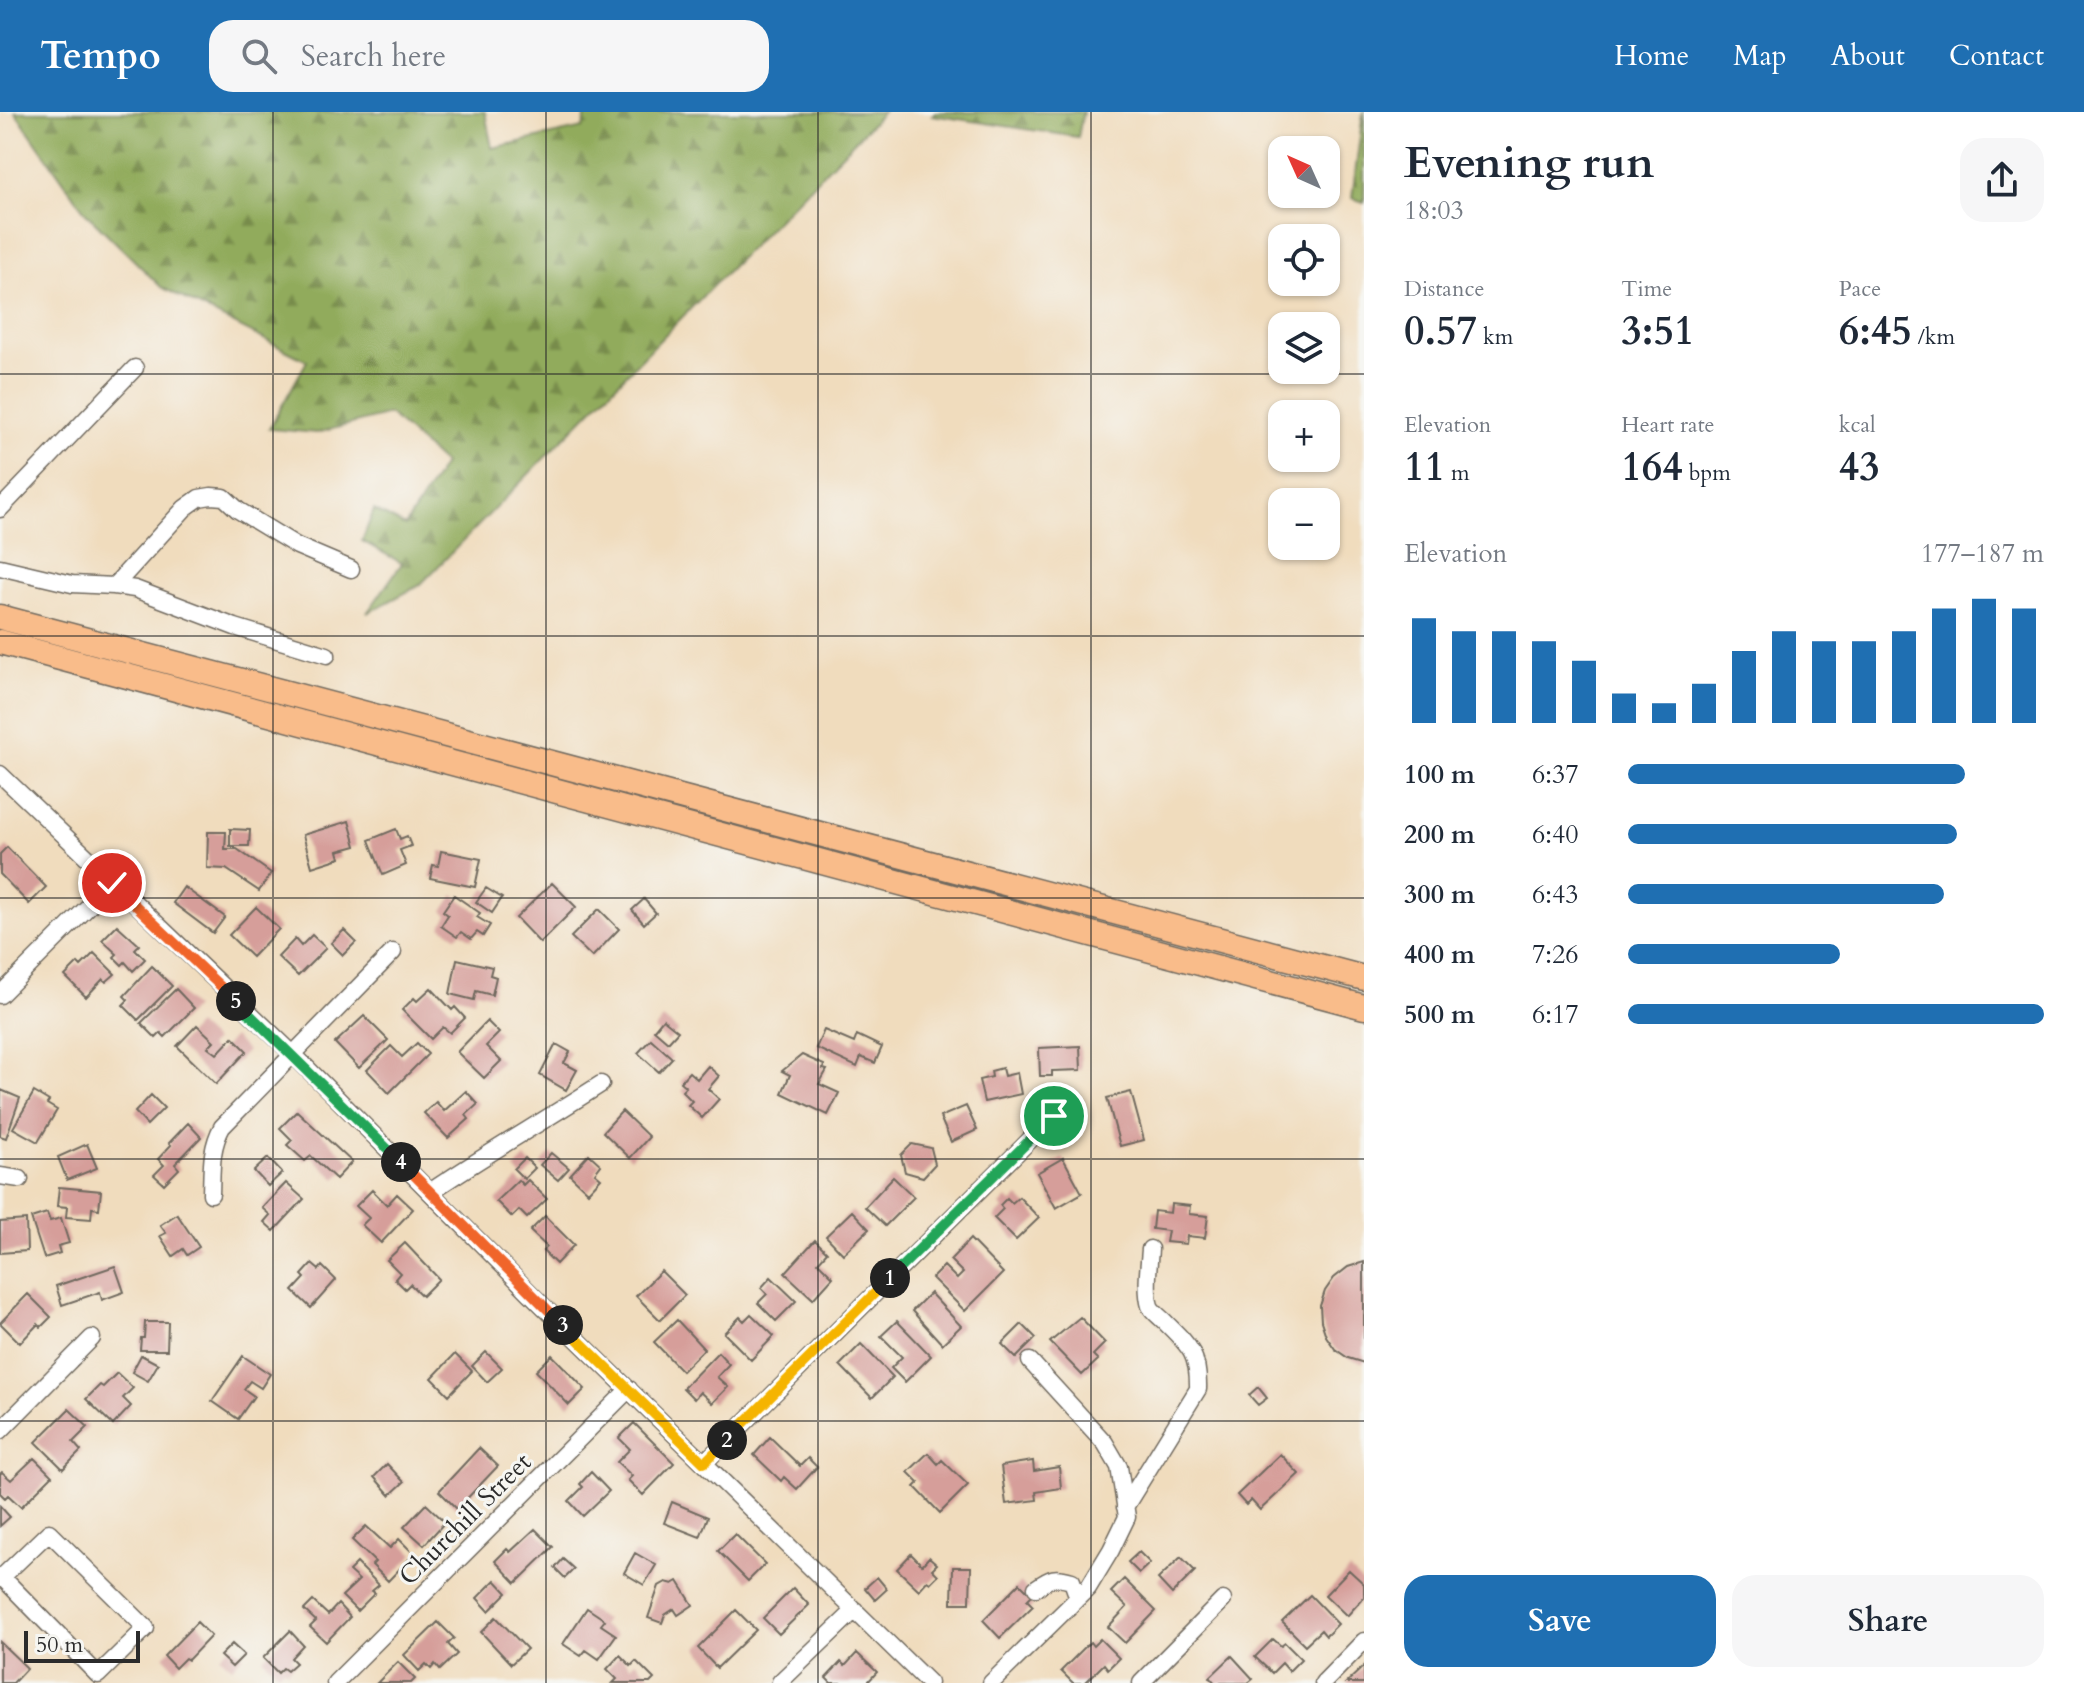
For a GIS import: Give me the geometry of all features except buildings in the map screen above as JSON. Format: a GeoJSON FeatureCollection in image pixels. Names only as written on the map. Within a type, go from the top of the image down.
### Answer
{"type":"FeatureCollection","features":[{"type":"Feature","properties":{"kind":"highway"},"geometry":{"type":"LineString","coordinates":[[0,617],[1364,978]]}},
{"type":"Feature","properties":{"kind":"highway"},"geometry":{"type":"LineString","coordinates":[[0,642],[1364,1007]]}},
{"type":"Feature","properties":{"kind":"street"},"geometry":{"type":"LineString","coordinates":[[0,509],[135,368]]}},
{"type":"Feature","properties":{"kind":"street"},"geometry":{"type":"LineString","coordinates":[[114,586],[185,508],[199,498],[211,496],[224,497],[238,510],[297,546],[351,569]]}},
{"type":"Feature","properties":{"kind":"street"},"geometry":{"type":"LineString","coordinates":[[0,567],[72,584],[135,589],[235,627],[327,655]]}},
{"type":"Feature","properties":{"kind":"street"},"geometry":{"type":"LineString","coordinates":[[0,774],[293,1054],[929,1683]]}},
{"type":"Feature","properties":{"kind":"street"},"geometry":{"type":"LineString","coordinates":[[0,995],[112,883]]}},
{"type":"Feature","properties":{"kind":"street"},"geometry":{"type":"LineString","coordinates":[[211,1194],[212,1153],[222,1127],[393,952]]}},
{"type":"Feature","properties":{"kind":"street"},"geometry":{"type":"LineString","coordinates":[[430,1192],[601,1084]]}},
{"type":"Feature","properties":{"kind":"street"},"geometry":{"type":"LineString","coordinates":[[704,1463],[1054,1116]]}},
{"type":"Feature","properties":{"kind":"street"},"geometry":{"type":"LineString","coordinates":[[0,1176],[20,1179]]}},
{"type":"Feature","properties":{"kind":"street"},"geometry":{"type":"LineString","coordinates":[[1125,1507],[1198,1389],[1199,1370],[1195,1356],[1151,1307],[1148,1276],[1150,1249]]}},
{"type":"Feature","properties":{"kind":"street"},"geometry":{"type":"LineString","coordinates":[[0,1431],[92,1338]]}},
{"type":"Feature","properties":{"kind":"street"},"geometry":{"type":"LineString","coordinates":[[991,1683],[1088,1588],[1127,1517],[1119,1467],[1105,1443],[1030,1361]]}},
{"type":"Feature","properties":{"kind":"street","name":"Churchill Street"},"geometry":{"type":"LineString","coordinates":[[335,1683],[629,1389]]}},
{"type":"Feature","properties":{"kind":"street"},"geometry":{"type":"LineString","coordinates":[[49,1532],[146,1628],[95,1679],[1,1578],[49,1532]]}},
{"type":"Feature","properties":{"kind":"street"},"geometry":{"type":"LineString","coordinates":[[1036,1588],[1049,1578],[1060,1577],[1072,1581],[1078,1598]]}},
{"type":"Feature","properties":{"kind":"street"},"geometry":{"type":"LineString","coordinates":[[1141,1683],[1223,1600]]}},
{"type":"Feature","properties":{"kind":"street"},"geometry":{"type":"LineString","coordinates":[[780,1682],[855,1610]]}},
{"type":"Feature","properties":{"kind":"street"},"geometry":{"type":"LineString","coordinates":[[1323,1683],[1364,1641]]}},
{"type":"Feature","properties":{"kind":"green space"},"geometry":{"type":"Polygon","coordinates":[[[15,112],[485,112],[492,148],[583,128],[586,112],[883,112],[420,585],[367,613],[402,563],[362,541],[374,510],[405,526],[444,464],[389,414],[317,433],[269,429],[307,361],[161,287],[86,213],[15,112]]]}},
{"type":"Feature","properties":{"kind":"green space"},"geometry":{"type":"Polygon","coordinates":[[[935,112],[1083,112],[1078,137],[932,115],[935,112]]]}},
{"type":"Feature","properties":{"kind":"green space"},"geometry":{"type":"Polygon","coordinates":[[[1364,112],[1364,202],[1352,198],[1364,112]]]}},
{"type":"Feature","properties":{"kind":"route"},"geometry":{"type":"LineString","coordinates":[[112,883],[293,1054],[704,1463],[1054,1116]]}}]}
